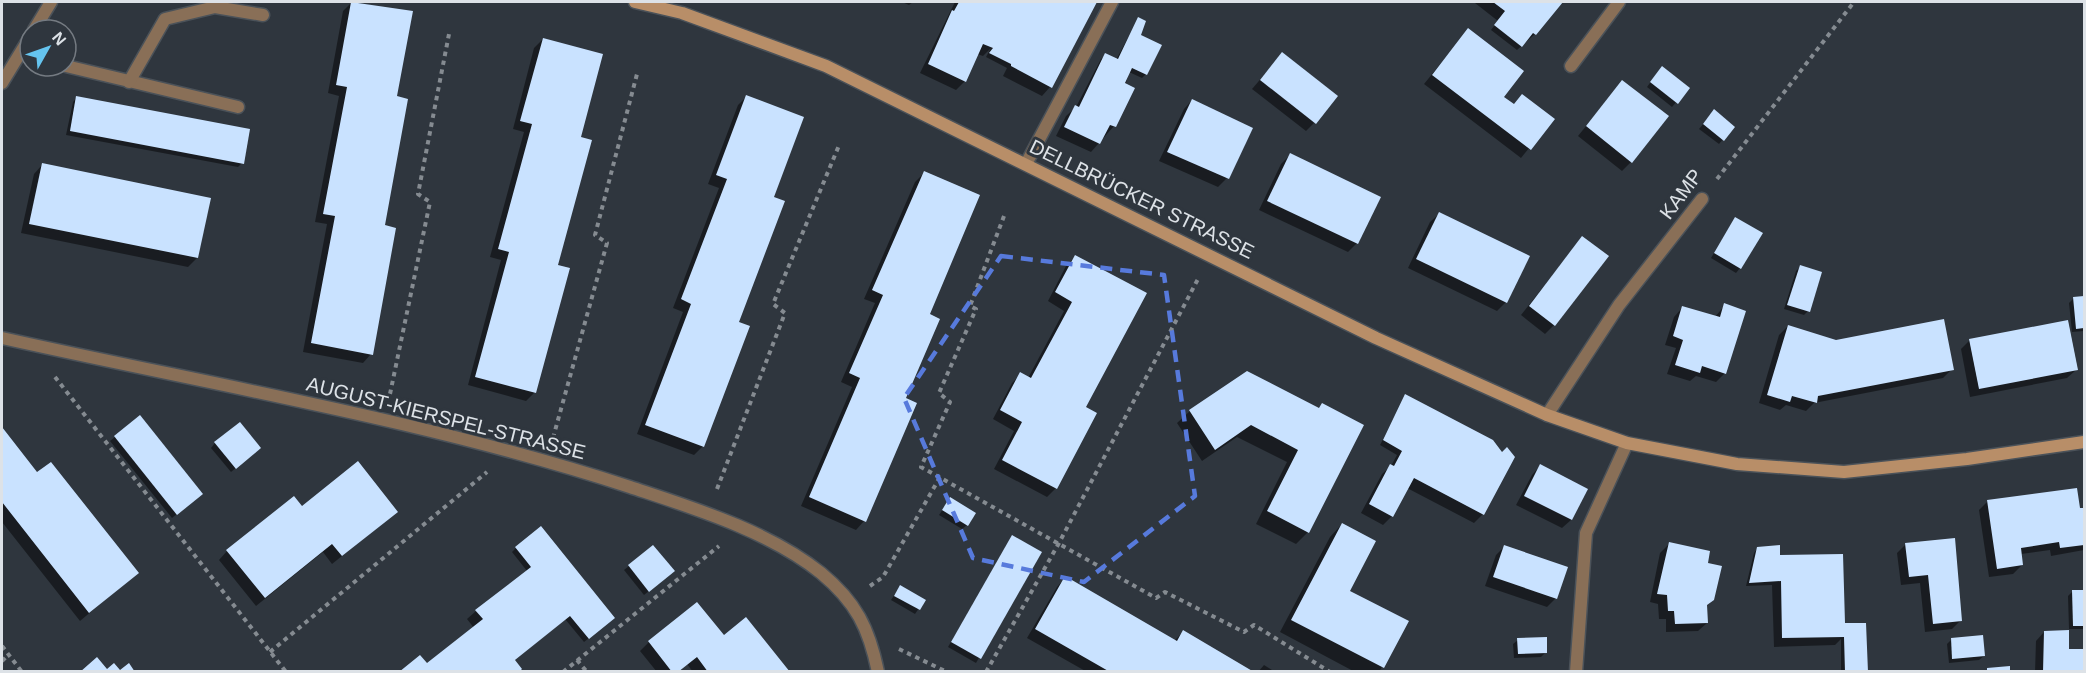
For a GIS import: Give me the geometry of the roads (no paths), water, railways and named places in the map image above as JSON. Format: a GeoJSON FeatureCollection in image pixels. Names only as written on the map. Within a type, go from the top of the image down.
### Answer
{"type":"FeatureCollection","features":[{"type":"Feature","properties":{"kind":"main road","name":"DELLBRÜCKER STRASSE"},"geometry":{"type":"LineString","coordinates":[[635,2],[682,13],[826,66],[1376,338],[1547,415],[1627,443],[1737,464],[1844,472],[1967,459],[2085,442]]}},
{"type":"Feature","properties":{"kind":"street"},"geometry":{"type":"LineString","coordinates":[[41,18],[51,2]]}},
{"type":"Feature","properties":{"kind":"street"},"geometry":{"type":"LineString","coordinates":[[1026,164],[1112,2]]}},
{"type":"Feature","properties":{"kind":"street"},"geometry":{"type":"LineString","coordinates":[[1571,66],[1619,2]]}},
{"type":"Feature","properties":{"kind":"street"},"geometry":{"type":"LineString","coordinates":[[129,82],[165,19],[215,7],[263,15]]}},
{"type":"Feature","properties":{"kind":"street"},"geometry":{"type":"LineString","coordinates":[[2,83],[18,60]]}},
{"type":"Feature","properties":{"kind":"street"},"geometry":{"type":"LineString","coordinates":[[78,69],[238,107]]}},
{"type":"Feature","properties":{"kind":"street","name":"KAMP"},"geometry":{"type":"LineString","coordinates":[[1547,415],[1619,305],[1702,199]]}},
{"type":"Feature","properties":{"kind":"street","name":"AUGUST-KIERSPEL-STRASSE"},"geometry":{"type":"LineString","coordinates":[[2,338],[385,419],[547,460],[708,513],[783,549],[820,572],[850,600],[871,636],[878,672]]}},
{"type":"Feature","properties":{"kind":"street"},"geometry":{"type":"LineString","coordinates":[[1576,672],[1586,533],[1627,443]]}}]}
